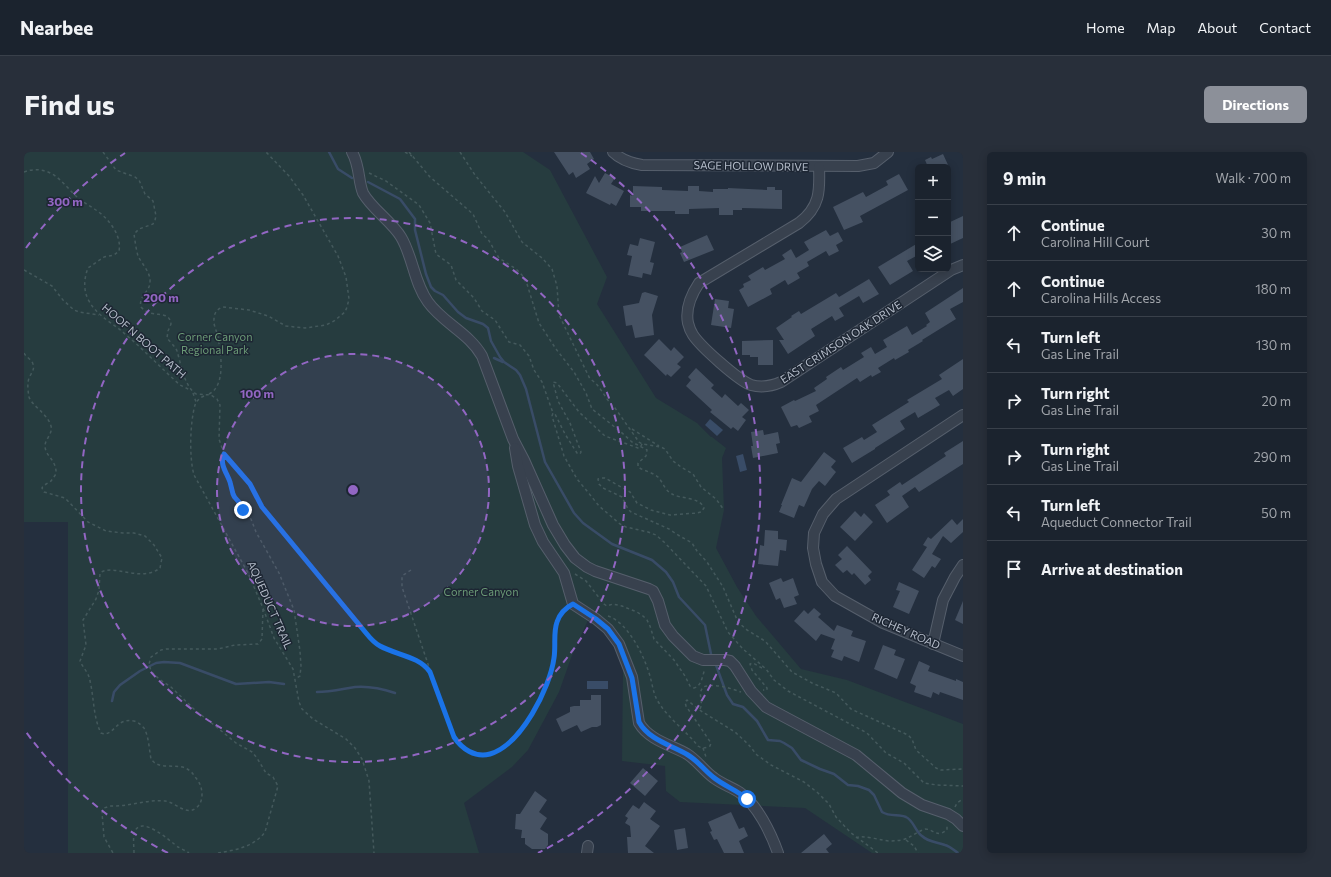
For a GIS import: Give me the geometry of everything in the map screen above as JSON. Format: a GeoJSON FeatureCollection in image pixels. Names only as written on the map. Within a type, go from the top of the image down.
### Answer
{"type":"FeatureCollection","features":[{"type":"Feature","properties":{"kind":"street"},"geometry":{"type":"LineString","coordinates":[[352,152],[359,170],[363,192],[401,237],[421,289],[429,303],[477,348],[485,362],[513,439],[553,525],[575,558],[595,571],[653,591],[658,601],[665,625],[673,636],[693,656],[703,660],[730,661],[751,691],[766,707],[856,755],[902,793],[913,800],[953,817],[963,826]]}},
{"type":"Feature","properties":{"kind":"street","name":"SAGE HOLLOW DRIVE"},"geometry":{"type":"LineString","coordinates":[[613,152],[629,163],[642,165],[819,167],[869,165],[879,160],[888,152]]}},
{"type":"Feature","properties":{"kind":"street","name":"EAST CRIMSON OAK DRIVE"},"geometry":{"type":"LineString","coordinates":[[819,167],[818,196],[814,207],[808,216],[799,223],[699,283],[691,294],[687,309],[688,323],[692,334],[701,345],[737,376],[751,385],[769,387],[781,382],[951,270],[963,264]]}},
{"type":"Feature","properties":{"kind":"street","name":"RICHEY ROAD"},"geometry":{"type":"LineString","coordinates":[[963,415],[836,499],[823,514],[814,533],[813,548],[822,582],[834,596],[883,624],[963,656]]}},
{"type":"Feature","properties":{"kind":"street"},"geometry":{"type":"LineString","coordinates":[[513,439],[518,466],[535,525],[543,542],[564,573],[573,604],[608,629],[619,644],[632,678],[639,722],[642,728],[650,735],[694,759],[714,778],[739,792],[747,799],[766,826],[778,853]]}},
{"type":"Feature","properties":{"kind":"street"},"geometry":{"type":"LineString","coordinates":[[933,644],[943,600],[963,565]]}},
{"type":"Feature","properties":{"kind":"path"},"geometry":{"type":"LineString","coordinates":[[103,152],[116,170],[139,180],[145,194],[153,201],[156,216],[153,224],[139,228],[134,234],[138,254],[151,283],[140,303],[141,307],[150,314],[165,315],[170,319],[171,324],[167,338],[176,348],[181,370],[192,392],[197,395],[215,397],[219,402],[219,439],[224,454],[250,484],[262,507],[276,525],[366,633],[379,646],[423,664],[430,672]]}},
{"type":"Feature","properties":{"kind":"path"},"geometry":{"type":"LineString","coordinates":[[215,397],[215,390],[219,380],[221,366],[221,351],[214,320],[219,309],[223,307],[249,310],[268,316],[286,326],[305,328],[326,325],[334,321],[345,312],[348,303],[346,277],[338,256],[303,196],[289,176],[266,152]]}},
{"type":"Feature","properties":{"kind":"path"},"geometry":{"type":"LineString","coordinates":[[405,152],[412,157]]}},
{"type":"Feature","properties":{"kind":"path"},"geometry":{"type":"LineString","coordinates":[[409,152],[430,177],[473,214],[482,234],[488,239],[499,258],[516,269],[522,275],[527,284],[539,323],[556,349],[574,372],[586,393],[592,409],[630,440],[642,445],[661,447]]}},
{"type":"Feature","properties":{"kind":"path"},"geometry":{"type":"LineString","coordinates":[[460,152],[475,175],[505,212],[522,242],[542,258],[552,269],[557,286],[558,307],[561,321],[590,378],[596,382],[611,405],[615,408],[636,438],[647,450],[647,455],[638,463],[638,467],[657,476],[669,492],[701,504],[704,508],[701,512],[670,515],[657,513],[641,506],[637,503],[630,492],[605,478],[598,479],[600,486],[622,497],[628,509],[635,515],[669,528],[692,543],[697,551],[708,562],[723,587],[738,622],[747,630],[765,641],[792,672],[812,683],[836,693],[851,709],[908,735],[912,739],[916,750],[936,768],[941,770],[963,769]]}},
{"type":"Feature","properties":{"kind":"path","name":"HOOF N BOOT PATH"},"geometry":{"type":"LineString","coordinates":[[24,172],[38,169],[48,172],[56,177],[76,197],[104,217],[119,238],[119,250],[114,255],[104,257],[90,265],[86,272],[86,295],[99,315],[125,333],[174,379],[192,392],[196,404]]}},
{"type":"Feature","properties":{"kind":"path"},"geometry":{"type":"LineString","coordinates":[[359,170],[365,171],[386,181],[419,204],[430,223],[436,254],[451,264],[456,280],[474,298],[482,311],[495,320],[509,342],[520,346],[529,356],[534,370],[542,382],[553,413],[555,414],[577,453],[580,454],[581,452],[570,423],[558,401],[553,382],[555,382],[579,412],[605,436],[637,448],[642,445]]}},
{"type":"Feature","properties":{"kind":"path"},"geometry":{"type":"LineString","coordinates":[[24,270],[52,286],[74,310],[99,315]]}},
{"type":"Feature","properties":{"kind":"path"},"geometry":{"type":"LineString","coordinates":[[24,353],[34,366],[28,385],[31,402],[45,415],[51,427],[45,447],[54,462],[56,474],[51,481],[43,486],[42,488],[44,492],[65,498],[88,522],[106,531],[123,534],[134,533],[145,536],[154,544],[162,558],[160,568],[154,572],[140,574],[112,570],[103,571],[100,573],[99,590],[96,599],[83,620],[86,645],[80,661],[88,673],[101,733],[109,733],[124,720],[136,721],[144,729],[151,759],[154,763],[160,766],[178,766],[191,771],[201,786],[202,798],[197,808],[189,811],[184,810],[173,803],[155,801],[104,808],[102,813],[104,837],[113,853]]}},
{"type":"Feature","properties":{"kind":"path"},"geometry":{"type":"LineString","coordinates":[[196,404],[199,399],[211,394],[215,390]]}},
{"type":"Feature","properties":{"kind":"path","name":"AQUEDUCT TRAIL"},"geometry":{"type":"LineString","coordinates":[[196,404],[192,432],[192,466],[194,475],[248,573],[274,638],[282,654],[293,669],[300,702],[305,712],[313,719],[346,739],[355,748],[362,759],[370,781],[374,853]]}},
{"type":"Feature","properties":{"kind":"path"},"geometry":{"type":"LineString","coordinates":[[553,413],[552,416],[564,456],[577,479],[599,506],[620,524],[626,527],[648,532],[664,542],[706,586],[728,632],[743,649],[766,669],[774,680],[788,691],[867,733],[886,754],[904,763],[924,783],[963,786]]}},
{"type":"Feature","properties":{"kind":"path"},"geometry":{"type":"LineString","coordinates":[[630,428],[666,450],[677,465],[693,474],[701,487],[716,499],[724,510]]}},
{"type":"Feature","properties":{"kind":"path"},"geometry":{"type":"LineString","coordinates":[[224,454],[222,463],[230,480],[234,496],[242,505],[244,513],[251,520],[279,573],[294,610],[301,666],[300,675],[295,678]]}},
{"type":"Feature","properties":{"kind":"path"},"geometry":{"type":"LineString","coordinates":[[411,570],[402,576],[402,588],[430,672],[454,737],[458,744],[472,753],[486,755],[501,749],[514,739],[527,722],[538,704],[554,660],[555,629],[557,620],[562,612],[573,604]]}},
{"type":"Feature","properties":{"kind":"path"},"geometry":{"type":"LineString","coordinates":[[564,573],[570,572],[582,578],[607,606],[613,604],[622,606],[638,612],[643,616],[650,626],[654,639],[674,660],[690,686],[694,688],[698,687],[705,670],[712,660]]}},
{"type":"Feature","properties":{"kind":"path"},"geometry":{"type":"LineString","coordinates":[[218,853],[237,849],[254,842],[263,835],[278,786],[273,776],[266,773],[252,752],[236,743],[197,712],[171,687],[154,675],[149,667],[149,660],[151,656],[166,649],[218,649],[235,645],[258,644],[262,639],[263,608]]}},
{"type":"Feature","properties":{"kind":"path"},"geometry":{"type":"LineString","coordinates":[[603,614],[619,622],[629,633],[645,664],[658,701],[698,746],[703,748],[708,747],[711,743],[686,706],[685,701],[687,700],[735,732],[757,755],[771,765],[804,782],[818,793],[829,804],[836,817],[845,827],[856,838],[878,853]]}},
{"type":"Feature","properties":{"kind":"path"},"geometry":{"type":"LineString","coordinates":[[699,709],[701,705],[701,690],[705,686],[732,689]]}},
{"type":"Feature","properties":{"kind":"path"},"geometry":{"type":"LineString","coordinates":[[703,748],[705,754]]}},
{"type":"Feature","properties":{"kind":"path"},"geometry":{"type":"LineString","coordinates":[[856,838],[861,836],[876,840],[906,840],[923,829],[928,829],[934,833],[942,833],[946,830],[953,817]]}},
{"type":"Feature","properties":{"kind":"path"},"geometry":{"type":"LineString","coordinates":[[134,853],[134,832],[138,828],[144,827],[161,833],[189,853]]}},
{"type":"Feature","properties":{"kind":"path"},"geometry":{"type":"LineString","coordinates":[[906,840],[914,846],[918,853]]}},
{"type":"Feature","properties":{"kind":"green space","name":"Corner Canyon Regional Park"},"geometry":{"type":"Polygon","coordinates":[[[24,152],[523,152],[550,170],[607,277],[597,304],[656,398],[697,423],[711,437],[726,448],[722,458],[724,510],[716,548],[737,587],[756,616],[801,669],[847,680],[963,724],[963,853],[872,853],[805,808],[680,802],[666,791],[665,766],[622,761],[623,668],[610,638],[588,620],[571,658],[559,692],[528,750],[512,767],[464,803],[479,853],[68,853],[68,522],[24,522],[24,152]]]}},
{"type":"Feature","properties":{"kind":"water"},"geometry":{"type":"Polygon","coordinates":[[[710,419],[723,430],[717,436],[705,425],[710,419]]]}},
{"type":"Feature","properties":{"kind":"water"},"geometry":{"type":"Polygon","coordinates":[[[743,454],[747,470],[740,472],[736,456],[743,454]]]}},
{"type":"Feature","properties":{"kind":"water"},"geometry":{"type":"Polygon","coordinates":[[[587,681],[608,681],[608,689],[587,689],[587,681]]]}},
{"type":"Feature","properties":{"kind":"building"},"geometry":{"type":"Polygon","coordinates":[[[554,152],[590,152],[594,159],[587,164],[590,169],[576,178],[573,172],[569,175],[554,152]]]}},
{"type":"Feature","properties":{"kind":"building"},"geometry":{"type":"Polygon","coordinates":[[[943,154],[948,164],[927,164],[925,160],[931,157],[932,159],[943,154]]]}},
{"type":"Feature","properties":{"kind":"building"},"geometry":{"type":"Polygon","coordinates":[[[605,173],[615,178],[611,184],[624,191],[616,206],[611,203],[610,205],[586,193],[595,176],[599,183],[605,173]]]}},
{"type":"Feature","properties":{"kind":"building"},"geometry":{"type":"Polygon","coordinates":[[[899,174],[908,190],[860,216],[863,222],[844,230],[833,207],[863,192],[866,197],[888,185],[886,181],[899,174]]]}},
{"type":"Feature","properties":{"kind":"building"},"geometry":{"type":"Polygon","coordinates":[[[633,186],[662,187],[662,190],[688,191],[688,186],[699,186],[699,191],[713,192],[713,189],[728,188],[767,190],[767,187],[775,187],[775,190],[782,190],[782,209],[742,208],[742,210],[733,210],[733,215],[719,215],[719,208],[689,209],[689,214],[675,214],[675,211],[641,211],[641,207],[630,207],[630,195],[633,196],[633,186]]]}},
{"type":"Feature","properties":{"kind":"building"},"geometry":{"type":"Polygon","coordinates":[[[963,216],[963,238],[951,244],[951,236],[951,222],[963,216]]]}},
{"type":"Feature","properties":{"kind":"building"},"geometry":{"type":"Polygon","coordinates":[[[826,230],[830,236],[838,232],[843,241],[836,245],[839,251],[829,256],[826,251],[807,262],[809,266],[797,273],[800,278],[788,285],[785,280],[770,289],[772,294],[748,307],[739,290],[744,287],[743,284],[751,280],[748,276],[763,267],[765,270],[785,259],[782,255],[791,249],[796,258],[809,250],[804,242],[826,230]]]}},
{"type":"Feature","properties":{"kind":"building"},"geometry":{"type":"Polygon","coordinates":[[[707,235],[714,250],[684,262],[680,253],[682,252],[680,247],[707,235]]]}},
{"type":"Feature","properties":{"kind":"building"},"geometry":{"type":"Polygon","coordinates":[[[640,238],[655,242],[650,262],[654,263],[651,275],[643,273],[642,278],[628,275],[632,256],[627,255],[630,244],[638,246],[640,238]]]}},
{"type":"Feature","properties":{"kind":"building"},"geometry":{"type":"Polygon","coordinates":[[[915,245],[915,257],[907,261],[913,271],[890,285],[878,267],[915,245]]]}},
{"type":"Feature","properties":{"kind":"building"},"geometry":{"type":"Polygon","coordinates":[[[869,279],[879,294],[863,303],[859,296],[839,308],[844,316],[835,321],[832,316],[811,329],[815,336],[788,354],[779,340],[784,340],[776,328],[799,311],[801,314],[836,293],[839,297],[869,279]]]}},
{"type":"Feature","properties":{"kind":"building"},"geometry":{"type":"Polygon","coordinates":[[[963,288],[963,302],[950,309],[956,319],[922,340],[923,341],[908,350],[909,352],[895,360],[894,358],[878,368],[881,372],[872,377],[871,375],[860,382],[857,378],[816,405],[819,411],[809,416],[812,422],[799,428],[797,425],[791,427],[781,407],[816,391],[814,388],[827,379],[826,377],[841,367],[843,370],[864,357],[861,353],[871,347],[875,354],[887,347],[883,340],[907,326],[912,335],[927,326],[926,325],[930,322],[925,313],[963,288]]]}},
{"type":"Feature","properties":{"kind":"building"},"geometry":{"type":"Polygon","coordinates":[[[645,292],[658,296],[652,315],[654,335],[635,338],[632,325],[626,326],[623,306],[639,303],[642,293],[645,292]]]}},
{"type":"Feature","properties":{"kind":"building"},"geometry":{"type":"Polygon","coordinates":[[[715,299],[729,301],[728,308],[734,309],[731,328],[711,325],[715,299]]]}},
{"type":"Feature","properties":{"kind":"building"},"geometry":{"type":"Polygon","coordinates":[[[659,339],[671,351],[674,347],[684,357],[677,364],[681,367],[671,377],[667,374],[666,376],[644,355],[659,339]]]}},
{"type":"Feature","properties":{"kind":"building"},"geometry":{"type":"Polygon","coordinates":[[[773,340],[773,365],[758,365],[758,357],[742,355],[742,341],[773,340]]]}},
{"type":"Feature","properties":{"kind":"building"},"geometry":{"type":"Polygon","coordinates":[[[963,359],[963,389],[953,396],[949,390],[935,398],[940,405],[918,418],[915,412],[900,421],[905,429],[852,463],[843,448],[862,437],[864,440],[877,432],[872,425],[909,402],[907,400],[942,379],[939,375],[963,359]]]}},
{"type":"Feature","properties":{"kind":"building"},"geometry":{"type":"Polygon","coordinates":[[[696,368],[714,385],[711,388],[722,398],[725,394],[738,406],[741,403],[749,410],[742,417],[746,420],[738,431],[733,427],[731,429],[710,412],[712,410],[686,386],[691,380],[688,377],[696,368]]]}},
{"type":"Feature","properties":{"kind":"building"},"geometry":{"type":"Polygon","coordinates":[[[763,430],[764,435],[778,432],[780,443],[776,444],[778,453],[753,458],[751,432],[763,430]]]}},
{"type":"Feature","properties":{"kind":"building"},"geometry":{"type":"Polygon","coordinates":[[[963,441],[963,464],[919,492],[915,487],[902,496],[909,507],[887,523],[875,505],[890,495],[887,491],[900,482],[902,485],[946,456],[944,453],[963,441]]]}},
{"type":"Feature","properties":{"kind":"building"},"geometry":{"type":"Polygon","coordinates":[[[824,452],[836,461],[831,467],[836,472],[825,486],[819,481],[812,489],[804,507],[799,505],[794,518],[779,512],[792,478],[801,482],[824,452]]]}},
{"type":"Feature","properties":{"kind":"building"},"geometry":{"type":"Polygon","coordinates":[[[855,511],[861,517],[864,513],[873,522],[855,541],[840,527],[855,511]]]}},
{"type":"Feature","properties":{"kind":"building"},"geometry":{"type":"Polygon","coordinates":[[[952,519],[957,525],[963,519],[963,532],[951,543],[943,536],[932,554],[941,559],[935,568],[932,566],[924,578],[912,570],[927,547],[923,545],[928,537],[931,539],[952,519]]]}},
{"type":"Feature","properties":{"kind":"building"},"geometry":{"type":"Polygon","coordinates":[[[765,530],[778,531],[778,539],[787,540],[786,551],[780,550],[778,566],[758,564],[760,545],[764,546],[765,530]]]}},
{"type":"Feature","properties":{"kind":"building"},"geometry":{"type":"Polygon","coordinates":[[[847,546],[872,572],[868,576],[871,580],[865,585],[854,573],[852,575],[847,570],[843,573],[835,565],[842,559],[838,555],[847,546]]]}},
{"type":"Feature","properties":{"kind":"building"},"geometry":{"type":"Polygon","coordinates":[[[781,578],[783,582],[793,578],[799,595],[794,597],[797,604],[784,608],[780,598],[776,600],[769,583],[781,578]]]}},
{"type":"Feature","properties":{"kind":"building"},"geometry":{"type":"Polygon","coordinates":[[[899,582],[919,591],[909,614],[893,607],[900,591],[896,590],[899,582]]]}},
{"type":"Feature","properties":{"kind":"building"},"geometry":{"type":"Polygon","coordinates":[[[963,601],[963,624],[955,620],[963,601]]]}},
{"type":"Feature","properties":{"kind":"building"},"geometry":{"type":"Polygon","coordinates":[[[814,608],[821,614],[818,617],[834,631],[837,625],[853,631],[851,636],[866,641],[859,662],[844,656],[842,661],[831,657],[834,650],[831,649],[835,639],[821,634],[816,641],[794,621],[804,610],[808,614],[814,608]]]}},
{"type":"Feature","properties":{"kind":"building"},"geometry":{"type":"Polygon","coordinates":[[[883,645],[896,650],[894,655],[905,659],[897,679],[874,669],[883,645]]]}},
{"type":"Feature","properties":{"kind":"building"},"geometry":{"type":"Polygon","coordinates":[[[919,661],[930,666],[928,671],[963,682],[963,700],[940,692],[939,695],[933,692],[931,698],[914,692],[916,686],[910,683],[919,661]]]}},
{"type":"Feature","properties":{"kind":"building"},"geometry":{"type":"Polygon","coordinates":[[[591,695],[601,695],[601,725],[581,732],[577,725],[562,732],[556,719],[570,712],[570,707],[580,706],[580,700],[591,700],[591,695]]]}},
{"type":"Feature","properties":{"kind":"building"},"geometry":{"type":"Polygon","coordinates":[[[643,768],[658,781],[645,796],[630,783],[643,768]]]}},
{"type":"Feature","properties":{"kind":"building"},"geometry":{"type":"Polygon","coordinates":[[[535,791],[547,800],[539,812],[547,818],[540,829],[548,834],[548,845],[545,849],[532,849],[525,844],[525,838],[521,838],[522,830],[515,829],[516,814],[520,814],[535,791]]]}},
{"type":"Feature","properties":{"kind":"building"},"geometry":{"type":"Polygon","coordinates":[[[644,802],[656,811],[650,819],[660,826],[645,846],[654,853],[628,853],[627,837],[631,837],[630,826],[625,823],[628,818],[625,816],[633,805],[639,809],[644,802]]]}},
{"type":"Feature","properties":{"kind":"building"},"geometry":{"type":"Polygon","coordinates":[[[731,812],[739,829],[744,827],[748,836],[739,841],[744,853],[724,853],[717,839],[714,840],[710,832],[712,831],[708,822],[731,812]]]}},
{"type":"Feature","properties":{"kind":"building"},"geometry":{"type":"Polygon","coordinates":[[[685,828],[688,848],[677,850],[674,830],[685,828]]]}},
{"type":"Feature","properties":{"kind":"building"},"geometry":{"type":"Polygon","coordinates":[[[824,834],[832,844],[826,849],[829,853],[801,853],[824,834]]]}},
{"type":"Feature","properties":{"kind":"waterway"},"geometry":{"type":"LineString","coordinates":[[329,152],[338,169],[352,178]]}},
{"type":"Feature","properties":{"kind":"waterway"},"geometry":{"type":"LineString","coordinates":[[368,182],[400,199],[415,219],[415,230],[426,274],[431,287],[443,295],[458,312],[466,318],[483,324],[488,328],[491,341],[500,357],[520,375],[526,389],[545,462],[574,513],[583,523],[612,544],[652,560],[666,572],[673,582],[679,597],[705,625],[711,654]]}},
{"type":"Feature","properties":{"kind":"waterway"},"geometry":{"type":"LineString","coordinates":[[494,358],[503,362]]}},
{"type":"Feature","properties":{"kind":"waterway"},"geometry":{"type":"LineString","coordinates":[[112,701],[114,692],[120,685],[140,671],[156,663],[164,662],[180,663],[236,684],[269,682],[284,684]]}},
{"type":"Feature","properties":{"kind":"waterway"},"geometry":{"type":"LineString","coordinates":[[716,665],[727,695],[733,704],[743,707],[757,721],[768,740],[780,741],[784,743],[792,748],[801,760],[834,774],[848,785],[858,786],[869,790],[874,795],[882,812],[906,817],[924,838],[952,848],[958,853]]}},
{"type":"Feature","properties":{"kind":"waterway"},"geometry":{"type":"LineString","coordinates":[[317,692],[360,687],[375,688],[395,693]]}},
{"type":"Feature","properties":{"kind":"route"},"geometry":{"type":"LineString","coordinates":[[243,510],[241,503],[233,494],[230,480],[223,466],[222,460],[224,454],[250,484],[262,507],[281,531],[374,642],[379,646],[418,661],[427,668],[430,672],[454,737],[458,744],[472,753],[486,755],[501,749],[514,739],[527,722],[538,704],[554,660],[555,629],[557,620],[567,607],[573,604],[608,629],[619,644],[632,678],[636,708],[642,728],[650,735],[687,754],[697,761],[714,778],[739,792],[747,799]]}},
{"type":"Feature","properties":{"kind":"park label","name":"Corner Canyon"},"geometry":{"type":"Point","coordinates":[481,592]}}]}
